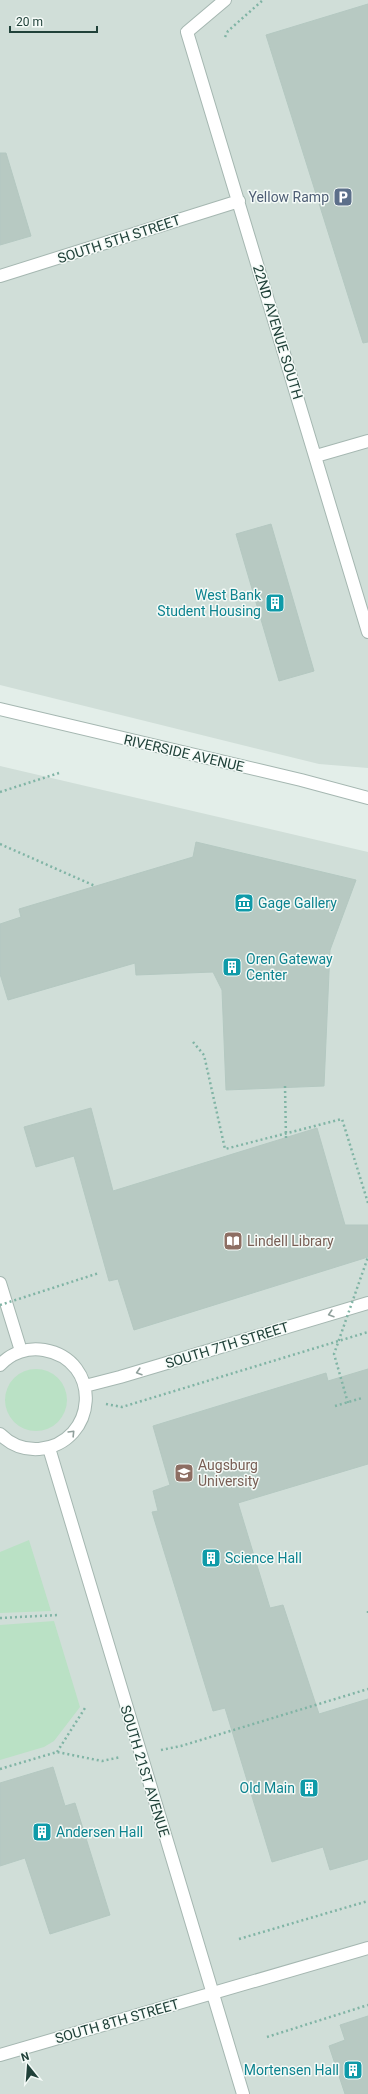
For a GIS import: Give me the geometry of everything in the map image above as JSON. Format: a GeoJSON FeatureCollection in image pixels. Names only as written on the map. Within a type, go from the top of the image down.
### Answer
{"type":"FeatureCollection","features":[{"type":"Feature","properties":{"kind":"street","name":"22ND AVENUE SOUTH"},"geometry":{"type":"LineString","coordinates":[[225,0],[187,32],[368,632]]}},
{"type":"Feature","properties":{"kind":"street","name":"SOUTH 5TH STREET"},"geometry":{"type":"LineString","coordinates":[[0,276],[239,201]]}},
{"type":"Feature","properties":{"kind":"street"},"geometry":{"type":"LineString","coordinates":[[316,456],[368,441]]}},
{"type":"Feature","properties":{"kind":"street","name":"RIVERSIDE AVENUE"},"geometry":{"type":"LineString","coordinates":[[0,709],[301,780],[368,798]]}},
{"type":"Feature","properties":{"kind":"street"},"geometry":{"type":"LineString","coordinates":[[0,1283],[21,1351]]}},
{"type":"Feature","properties":{"kind":"street","name":"SOUTH 7TH STREET"},"geometry":{"type":"LineString","coordinates":[[85,1386],[120,1377],[368,1303]]}},
{"type":"Feature","properties":{"kind":"street"},"geometry":{"type":"LineString","coordinates":[[0,1366],[5,1360],[21,1351],[37,1349],[53,1352],[67,1359],[78,1371],[85,1386],[87,1402],[83,1418],[75,1431],[63,1442],[49,1448],[32,1449],[15,1445],[0,1434]]}},
{"type":"Feature","properties":{"kind":"street","name":"SOUTH 21ST AVENUE"},"geometry":{"type":"LineString","coordinates":[[49,1448],[211,1992],[243,2094]]}},
{"type":"Feature","properties":{"kind":"street","name":"SOUTH 8TH STREET"},"geometry":{"type":"LineString","coordinates":[[0,2055],[211,1992],[368,1948]]}},
{"type":"Feature","properties":{"kind":"path"},"geometry":{"type":"LineString","coordinates":[[225,37],[228,31],[263,0]]}},
{"type":"Feature","properties":{"kind":"path"},"geometry":{"type":"LineString","coordinates":[[0,792],[59,774]]}},
{"type":"Feature","properties":{"kind":"path"},"geometry":{"type":"LineString","coordinates":[[0,844],[95,886]]}},
{"type":"Feature","properties":{"kind":"path"},"geometry":{"type":"LineString","coordinates":[[193,1042],[204,1055],[225,1149],[342,1119],[368,1203]]}},
{"type":"Feature","properties":{"kind":"path"},"geometry":{"type":"LineString","coordinates":[[285,1086],[286,1138]]}},
{"type":"Feature","properties":{"kind":"path"},"geometry":{"type":"LineString","coordinates":[[348,1403],[334,1354],[368,1257]]}},
{"type":"Feature","properties":{"kind":"path"},"geometry":{"type":"LineString","coordinates":[[0,1304],[99,1273]]}},
{"type":"Feature","properties":{"kind":"path"},"geometry":{"type":"LineString","coordinates":[[87,1402],[122,1407],[368,1332]]}},
{"type":"Feature","properties":{"kind":"path"},"geometry":{"type":"LineString","coordinates":[[335,1406],[362,1398]]}},
{"type":"Feature","properties":{"kind":"path"},"geometry":{"type":"LineString","coordinates":[[368,1611],[368,1616]]}},
{"type":"Feature","properties":{"kind":"path"},"geometry":{"type":"LineString","coordinates":[[0,1618],[58,1615]]}},
{"type":"Feature","properties":{"kind":"path"},"geometry":{"type":"LineString","coordinates":[[182,1746],[368,1689]]}},
{"type":"Feature","properties":{"kind":"path"},"geometry":{"type":"LineString","coordinates":[[57,1752],[86,1708]]}},
{"type":"Feature","properties":{"kind":"path"},"geometry":{"type":"LineString","coordinates":[[0,1769],[57,1752],[102,1761]]}},
{"type":"Feature","properties":{"kind":"path"},"geometry":{"type":"LineString","coordinates":[[239,1938],[368,1901]]}},
{"type":"Feature","properties":{"kind":"path"},"geometry":{"type":"LineString","coordinates":[[267,2037],[368,2005]]}},
{"type":"Feature","properties":{"kind":"shaded area"},"geometry":{"type":"Polygon","coordinates":[[[0,0],[368,0],[368,768],[319,764],[0,685],[0,0]]]}},
{"type":"Feature","properties":{"kind":"shaded area","name":"Augsburg University"},"geometry":{"type":"Polygon","coordinates":[[[0,766],[368,852],[368,2094],[0,2094],[0,766]]]}},
{"type":"Feature","properties":{"kind":"green space"},"geometry":{"type":"Polygon","coordinates":[[[36,1369],[48,1371],[58,1378],[65,1388],[67,1400],[65,1412],[58,1422],[48,1429],[36,1431],[24,1429],[14,1422],[7,1412],[5,1400],[7,1388],[14,1378],[24,1371],[36,1369]]]}},
{"type":"Feature","properties":{"kind":"green space"},"geometry":{"type":"Polygon","coordinates":[[[29,1540],[51,1611],[0,1613],[0,1552],[29,1540]]]}},
{"type":"Feature","properties":{"kind":"green space"},"geometry":{"type":"Polygon","coordinates":[[[54,1621],[80,1707],[54,1741],[44,1747],[0,1760],[0,1625],[54,1621]]]}},
{"type":"Feature","properties":{"kind":"building","name":"Yellow Ramp"},"geometry":{"type":"Polygon","coordinates":[[[368,4],[368,342],[363,343],[266,35],[368,4]]]}},
{"type":"Feature","properties":{"kind":"building"},"geometry":{"type":"Polygon","coordinates":[[[0,153],[6,153],[31,236],[0,245],[0,153]]]}},
{"type":"Feature","properties":{"kind":"building","name":"West Bank Student Housing"},"geometry":{"type":"Polygon","coordinates":[[[271,524],[314,671],[279,681],[236,534],[271,524]]]}},
{"type":"Feature","properties":{"kind":"building","name":"Oren Gateway Center"},"geometry":{"type":"Polygon","coordinates":[[[196,842],[356,880],[330,950],[324,1086],[226,1090],[222,990],[213,972],[136,975],[135,963],[8,1000],[0,974],[0,924],[21,917],[19,909],[193,857],[196,842]]]}},
{"type":"Feature","properties":{"kind":"building","name":"Lindell Library"},"geometry":{"type":"Polygon","coordinates":[[[91,1108],[113,1191],[317,1128],[345,1225],[368,1225],[368,1257],[134,1330],[118,1279],[109,1281],[74,1156],[36,1167],[24,1127],[91,1108]]]}},
{"type":"Feature","properties":{"kind":"building"},"geometry":{"type":"Polygon","coordinates":[[[368,1369],[368,1464],[238,1503],[270,1608],[283,1605],[319,1714],[368,1699],[368,1859],[330,1870],[323,1847],[272,1862],[225,1708],[213,1711],[152,1512],[158,1511],[153,1491],[170,1485],[153,1426],[326,1373],[328,1381],[368,1369]]]}},
{"type":"Feature","properties":{"kind":"building","name":"Andersen Hall"},"geometry":{"type":"Polygon","coordinates":[[[53,1767],[65,1806],[75,1803],[110,1915],[50,1934],[25,1858],[0,1866],[0,1783],[53,1767]]]}},
{"type":"Feature","properties":{"kind":"building","name":"Mortensen Hall"},"geometry":{"type":"Polygon","coordinates":[[[368,2016],[368,2094],[345,2094],[329,2046],[345,2040],[340,2025],[368,2016]]]}},
{"type":"Feature","properties":{"kind":"place","name":"Yellow Ramp"},"geometry":{"type":"Point","coordinates":[343,197]}},
{"type":"Feature","properties":{"kind":"place","name":"West Bank Student Housing"},"geometry":{"type":"Point","coordinates":[275,603]}},
{"type":"Feature","properties":{"kind":"place","name":"Gage Gallery"},"geometry":{"type":"Point","coordinates":[244,903]}},
{"type":"Feature","properties":{"kind":"place","name":"Oren Gateway Center"},"geometry":{"type":"Point","coordinates":[232,967]}},
{"type":"Feature","properties":{"kind":"place","name":"Lindell Library"},"geometry":{"type":"Point","coordinates":[233,1241]}},
{"type":"Feature","properties":{"kind":"place","name":"Augsburg University"},"geometry":{"type":"Point","coordinates":[184,1473]}},
{"type":"Feature","properties":{"kind":"place","name":"Science Hall"},"geometry":{"type":"Point","coordinates":[211,1558]}},
{"type":"Feature","properties":{"kind":"place","name":"Old Main"},"geometry":{"type":"Point","coordinates":[309,1788]}},
{"type":"Feature","properties":{"kind":"place","name":"Andersen Hall"},"geometry":{"type":"Point","coordinates":[42,1832]}},
{"type":"Feature","properties":{"kind":"place","name":"Mortensen Hall"},"geometry":{"type":"Point","coordinates":[353,2070]}}]}
